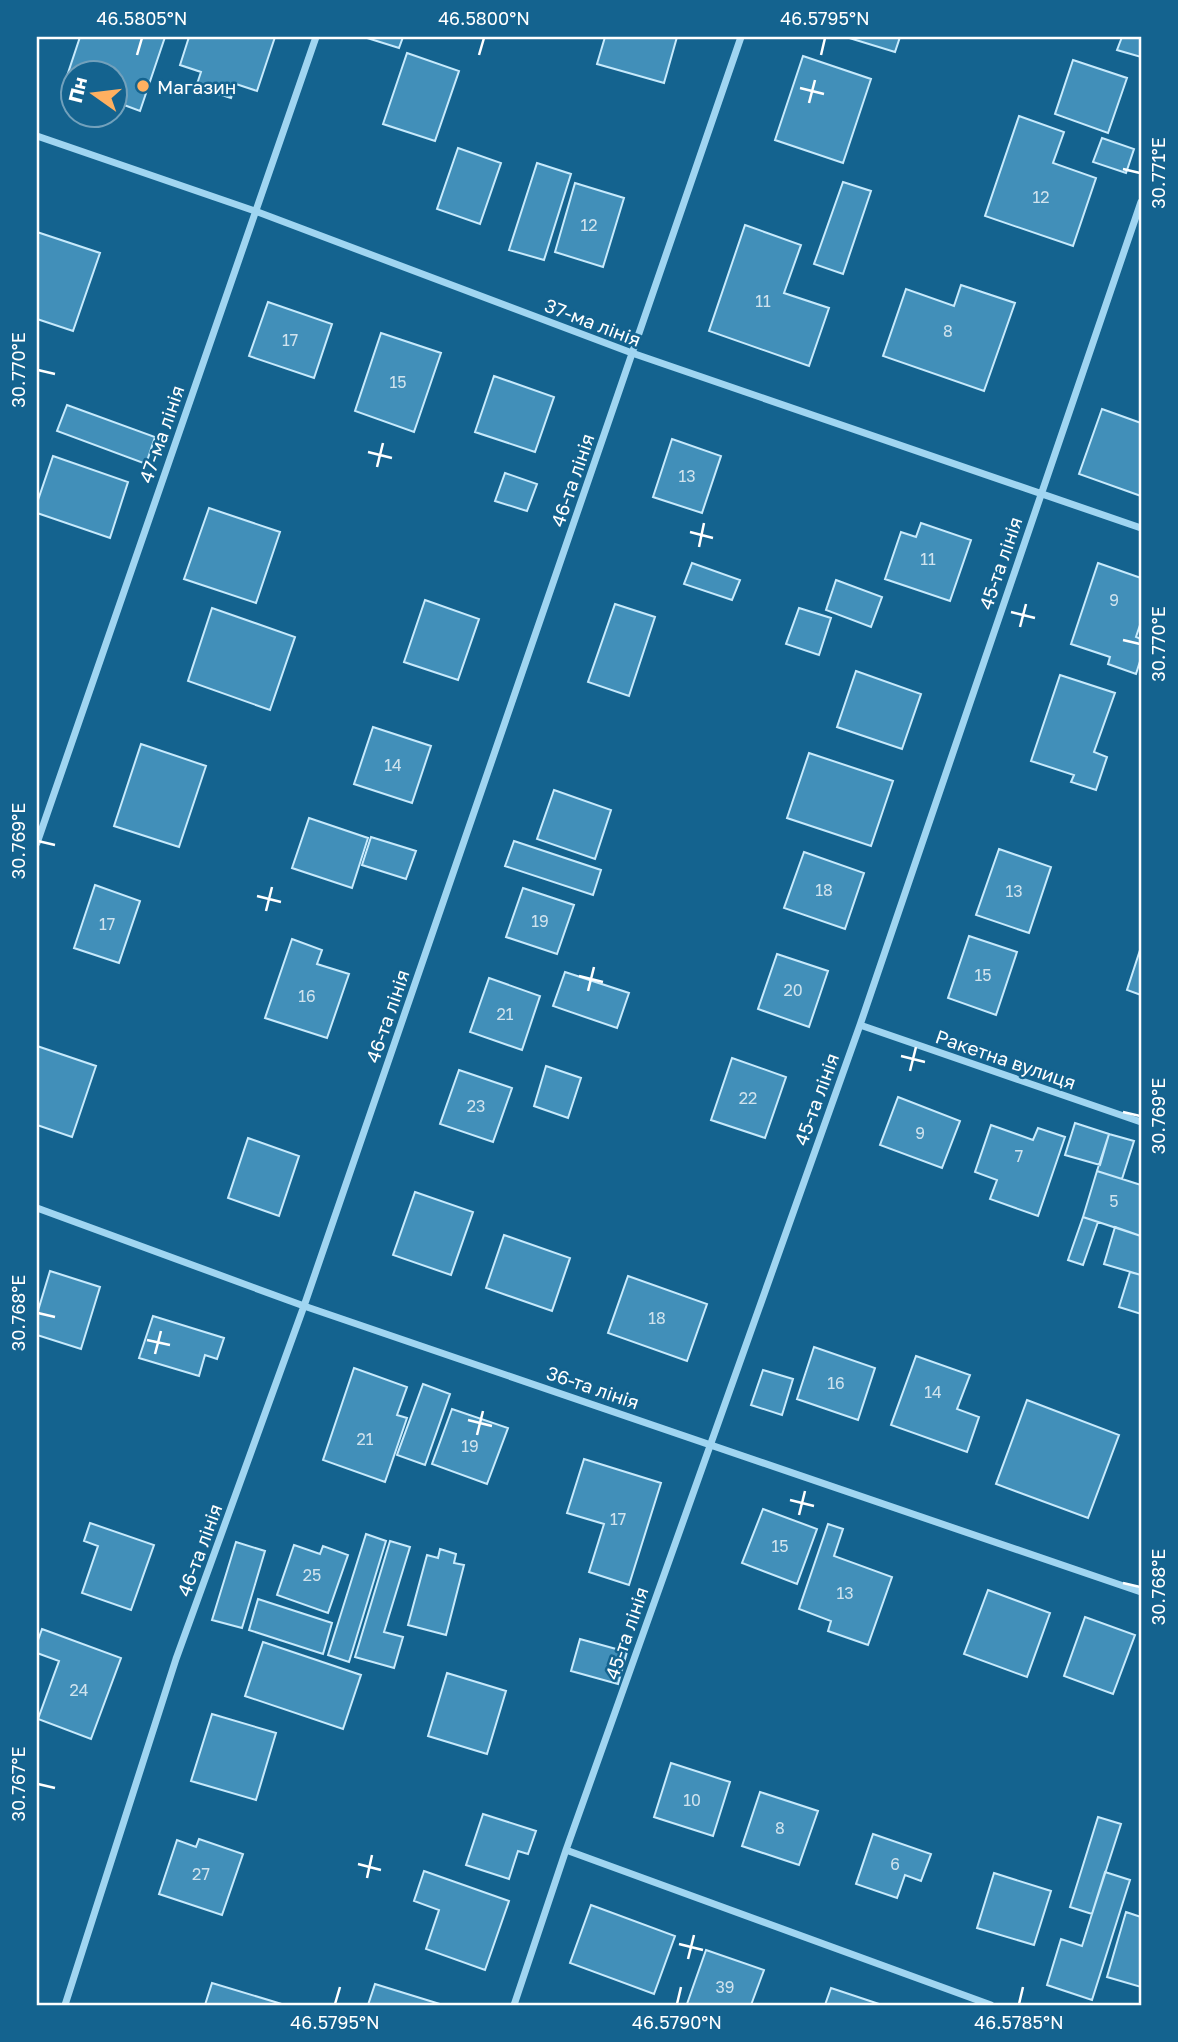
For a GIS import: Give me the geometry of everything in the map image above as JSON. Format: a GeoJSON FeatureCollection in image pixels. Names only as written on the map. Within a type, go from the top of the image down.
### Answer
{"type":"FeatureCollection","features":[{"type":"Feature","properties":{"kind":"street","name":"47-ма лінія"},"geometry":{"type":"LineString","coordinates":[[37,843],[316,37]]}},
{"type":"Feature","properties":{"kind":"street","name":"46-та лінія"},"geometry":{"type":"LineString","coordinates":[[65,2005],[176,1658],[304,1306],[741,37]]}},
{"type":"Feature","properties":{"kind":"street","name":"37-ма лінія"},"geometry":{"type":"LineString","coordinates":[[37,136],[255,211],[632,353],[1141,528]]}},
{"type":"Feature","properties":{"kind":"street","name":"45-та лінія"},"geometry":{"type":"LineString","coordinates":[[514,2005],[566,1850],[860,1025],[1141,202]]}},
{"type":"Feature","properties":{"kind":"street","name":"Ракетна вулиця"},"geometry":{"type":"LineString","coordinates":[[860,1025],[1141,1122]]}},
{"type":"Feature","properties":{"kind":"street","name":"36-та лінія"},"geometry":{"type":"LineString","coordinates":[[37,1208],[304,1306],[1141,1592]]}},
{"type":"Feature","properties":{"kind":"street"},"geometry":{"type":"LineString","coordinates":[[566,1850],[991,2005]]}},
{"type":"Feature","properties":{"kind":"building"},"geometry":{"type":"Polygon","coordinates":[[[80,37],[165,37],[140,111],[130,107],[130,60],[72,60],[80,37]]]}},
{"type":"Feature","properties":{"kind":"building"},"geometry":{"type":"Polygon","coordinates":[[[189,37],[275,37],[257,91],[236,84],[231,98],[196,87],[201,72],[180,65],[189,37]]]}},
{"type":"Feature","properties":{"kind":"building"},"geometry":{"type":"Polygon","coordinates":[[[364,37],[403,37],[399,48],[364,37]]]}},
{"type":"Feature","properties":{"kind":"building"},"geometry":{"type":"Polygon","coordinates":[[[605,37],[677,37],[664,83],[597,64],[605,37]]]}},
{"type":"Feature","properties":{"kind":"building"},"geometry":{"type":"Polygon","coordinates":[[[846,37],[900,37],[895,52],[846,37]]]}},
{"type":"Feature","properties":{"kind":"building"},"geometry":{"type":"Polygon","coordinates":[[[1122,37],[1141,37],[1141,57],[1117,50],[1122,37]]]}},
{"type":"Feature","properties":{"kind":"building"},"geometry":{"type":"Polygon","coordinates":[[[407,53],[459,71],[435,141],[383,124],[407,53]]]}},
{"type":"Feature","properties":{"kind":"building"},"geometry":{"type":"Polygon","coordinates":[[[803,56],[871,79],[843,163],[775,140],[803,56]]]}},
{"type":"Feature","properties":{"kind":"building"},"geometry":{"type":"Polygon","coordinates":[[[1073,60],[1127,78],[1108,133],[1055,114],[1073,60]]]}},
{"type":"Feature","properties":{"kind":"building"},"geometry":{"type":"Polygon","coordinates":[[[1019,116],[1064,132],[1053,163],[1096,178],[1073,246],[985,216],[1019,116]]]}},
{"type":"Feature","properties":{"kind":"building"},"geometry":{"type":"Polygon","coordinates":[[[1102,138],[1134,149],[1126,173],[1093,162],[1102,138]]]}},
{"type":"Feature","properties":{"kind":"building"},"geometry":{"type":"Polygon","coordinates":[[[458,148],[501,163],[480,224],[437,209],[458,148]]]}},
{"type":"Feature","properties":{"kind":"building"},"geometry":{"type":"Polygon","coordinates":[[[537,163],[571,174],[544,260],[509,250],[537,163]]]}},
{"type":"Feature","properties":{"kind":"building"},"geometry":{"type":"Polygon","coordinates":[[[843,182],[871,191],[843,274],[814,264],[843,182]]]}},
{"type":"Feature","properties":{"kind":"building"},"geometry":{"type":"Polygon","coordinates":[[[575,183],[624,198],[603,267],[555,252],[575,183]]]}},
{"type":"Feature","properties":{"kind":"building"},"geometry":{"type":"Polygon","coordinates":[[[745,225],[801,245],[784,293],[829,308],[809,366],[709,331],[745,225]]]}},
{"type":"Feature","properties":{"kind":"building"},"geometry":{"type":"Polygon","coordinates":[[[37,232],[100,253],[73,331],[37,319],[37,232]]]}},
{"type":"Feature","properties":{"kind":"building"},"geometry":{"type":"Polygon","coordinates":[[[961,285],[1015,303],[984,391],[883,356],[906,289],[954,306],[961,285]]]}},
{"type":"Feature","properties":{"kind":"building"},"geometry":{"type":"Polygon","coordinates":[[[268,302],[332,324],[314,378],[249,356],[268,302]]]}},
{"type":"Feature","properties":{"kind":"building"},"geometry":{"type":"Polygon","coordinates":[[[381,333],[441,353],[414,432],[355,411],[381,333]]]}},
{"type":"Feature","properties":{"kind":"building"},"geometry":{"type":"Polygon","coordinates":[[[494,376],[554,397],[535,452],[475,432],[494,376]]]}},
{"type":"Feature","properties":{"kind":"building"},"geometry":{"type":"Polygon","coordinates":[[[67,405],[155,437],[146,464],[57,431],[67,405]]]}},
{"type":"Feature","properties":{"kind":"building"},"geometry":{"type":"Polygon","coordinates":[[[1102,409],[1141,423],[1141,496],[1079,474],[1102,409]]]}},
{"type":"Feature","properties":{"kind":"building"},"geometry":{"type":"Polygon","coordinates":[[[672,439],[721,456],[702,513],[653,497],[672,439]]]}},
{"type":"Feature","properties":{"kind":"building"},"geometry":{"type":"Polygon","coordinates":[[[53,456],[128,482],[110,538],[37,513],[37,503],[53,456]]]}},
{"type":"Feature","properties":{"kind":"building"},"geometry":{"type":"Polygon","coordinates":[[[505,473],[537,484],[527,511],[495,501],[505,473]]]}},
{"type":"Feature","properties":{"kind":"building"},"geometry":{"type":"Polygon","coordinates":[[[209,508],[280,532],[256,603],[184,579],[209,508]]]}},
{"type":"Feature","properties":{"kind":"building"},"geometry":{"type":"Polygon","coordinates":[[[921,523],[971,540],[950,601],[885,579],[901,532],[916,537],[921,523]]]}},
{"type":"Feature","properties":{"kind":"building"},"geometry":{"type":"Polygon","coordinates":[[[692,563],[740,580],[732,600],[684,584],[692,563]]]}},
{"type":"Feature","properties":{"kind":"building"},"geometry":{"type":"Polygon","coordinates":[[[1098,563],[1141,578],[1141,622],[1136,637],[1141,639],[1141,658],[1136,674],[1108,664],[1110,657],[1071,644],[1098,563]]]}},
{"type":"Feature","properties":{"kind":"building"},"geometry":{"type":"Polygon","coordinates":[[[836,580],[882,597],[871,627],[826,610],[836,580]]]}},
{"type":"Feature","properties":{"kind":"building"},"geometry":{"type":"Polygon","coordinates":[[[425,600],[479,619],[458,680],[404,662],[425,600]]]}},
{"type":"Feature","properties":{"kind":"building"},"geometry":{"type":"Polygon","coordinates":[[[615,604],[655,617],[629,696],[588,682],[615,604]]]}},
{"type":"Feature","properties":{"kind":"building"},"geometry":{"type":"Polygon","coordinates":[[[212,608],[295,637],[270,710],[188,681],[212,608]]]}},
{"type":"Feature","properties":{"kind":"building"},"geometry":{"type":"Polygon","coordinates":[[[799,608],[831,618],[819,655],[786,644],[799,608]]]}},
{"type":"Feature","properties":{"kind":"building"},"geometry":{"type":"Polygon","coordinates":[[[856,671],[921,694],[902,749],[837,727],[856,671]]]}},
{"type":"Feature","properties":{"kind":"building"},"geometry":{"type":"Polygon","coordinates":[[[1060,675],[1115,693],[1094,752],[1107,757],[1096,790],[1071,782],[1074,775],[1031,761],[1060,675]]]}},
{"type":"Feature","properties":{"kind":"building"},"geometry":{"type":"Polygon","coordinates":[[[373,727],[431,746],[412,803],[354,784],[373,727]]]}},
{"type":"Feature","properties":{"kind":"building"},"geometry":{"type":"Polygon","coordinates":[[[141,744],[206,766],[179,847],[114,826],[141,744]]]}},
{"type":"Feature","properties":{"kind":"building"},"geometry":{"type":"Polygon","coordinates":[[[809,753],[893,781],[871,846],[787,818],[809,753]]]}},
{"type":"Feature","properties":{"kind":"building"},"geometry":{"type":"Polygon","coordinates":[[[554,790],[611,810],[595,859],[537,839],[554,790]]]}},
{"type":"Feature","properties":{"kind":"building"},"geometry":{"type":"Polygon","coordinates":[[[309,818],[368,838],[352,888],[292,868],[309,818]]]}},
{"type":"Feature","properties":{"kind":"building"},"geometry":{"type":"Polygon","coordinates":[[[371,837],[416,851],[406,879],[362,865],[371,837]]]}},
{"type":"Feature","properties":{"kind":"building"},"geometry":{"type":"Polygon","coordinates":[[[514,841],[601,870],[593,895],[505,866],[514,841]]]}},
{"type":"Feature","properties":{"kind":"building"},"geometry":{"type":"Polygon","coordinates":[[[999,849],[1051,867],[1029,933],[976,915],[999,849]]]}},
{"type":"Feature","properties":{"kind":"building"},"geometry":{"type":"Polygon","coordinates":[[[804,852],[864,873],[845,929],[784,908],[804,852]]]}},
{"type":"Feature","properties":{"kind":"building"},"geometry":{"type":"Polygon","coordinates":[[[95,885],[140,901],[119,963],[74,948],[95,885]]]}},
{"type":"Feature","properties":{"kind":"building"},"geometry":{"type":"Polygon","coordinates":[[[523,888],[574,905],[557,954],[506,937],[523,888]]]}},
{"type":"Feature","properties":{"kind":"building"},"geometry":{"type":"Polygon","coordinates":[[[969,936],[1017,952],[996,1015],[948,998],[969,936]]]}},
{"type":"Feature","properties":{"kind":"building"},"geometry":{"type":"Polygon","coordinates":[[[292,939],[322,950],[317,964],[349,974],[327,1038],[265,1018],[292,939]]]}},
{"type":"Feature","properties":{"kind":"building"},"geometry":{"type":"Polygon","coordinates":[[[1141,947],[1141,995],[1127,990],[1141,947]]]}},
{"type":"Feature","properties":{"kind":"building"},"geometry":{"type":"Polygon","coordinates":[[[777,954],[828,971],[809,1027],[758,1009],[777,954]]]}},
{"type":"Feature","properties":{"kind":"building"},"geometry":{"type":"Polygon","coordinates":[[[565,972],[629,993],[617,1028],[553,1006],[565,972]]]}},
{"type":"Feature","properties":{"kind":"building"},"geometry":{"type":"Polygon","coordinates":[[[489,978],[540,996],[522,1050],[470,1032],[489,978]]]}},
{"type":"Feature","properties":{"kind":"building"},"geometry":{"type":"Polygon","coordinates":[[[37,1046],[96,1066],[72,1137],[37,1125],[37,1046]]]}},
{"type":"Feature","properties":{"kind":"building"},"geometry":{"type":"Polygon","coordinates":[[[732,1058],[786,1077],[765,1138],[711,1120],[732,1058]]]}},
{"type":"Feature","properties":{"kind":"building"},"geometry":{"type":"Polygon","coordinates":[[[546,1066],[581,1078],[568,1118],[534,1106],[546,1066]]]}},
{"type":"Feature","properties":{"kind":"building"},"geometry":{"type":"Polygon","coordinates":[[[459,1070],[512,1088],[493,1142],[440,1124],[459,1070]]]}},
{"type":"Feature","properties":{"kind":"building"},"geometry":{"type":"Polygon","coordinates":[[[898,1097],[960,1121],[942,1168],[880,1145],[898,1097]]]}},
{"type":"Feature","properties":{"kind":"building"},"geometry":{"type":"Polygon","coordinates":[[[1075,1123],[1109,1134],[1100,1165],[1065,1155],[1075,1123]]]}},
{"type":"Feature","properties":{"kind":"building"},"geometry":{"type":"Polygon","coordinates":[[[991,1125],[1033,1140],[1038,1128],[1065,1137],[1038,1216],[990,1199],[997,1180],[975,1172],[991,1125]]]}},
{"type":"Feature","properties":{"kind":"building"},"geometry":{"type":"Polygon","coordinates":[[[1109,1134],[1134,1141],[1122,1179],[1097,1171],[1109,1134]]]}},
{"type":"Feature","properties":{"kind":"building"},"geometry":{"type":"Polygon","coordinates":[[[248,1138],[299,1156],[279,1216],[228,1198],[248,1138]]]}},
{"type":"Feature","properties":{"kind":"building"},"geometry":{"type":"Polygon","coordinates":[[[1097,1171],[1141,1185],[1141,1236],[1083,1217],[1097,1171]]]}},
{"type":"Feature","properties":{"kind":"building"},"geometry":{"type":"Polygon","coordinates":[[[415,1192],[473,1212],[451,1275],[393,1255],[415,1192]]]}},
{"type":"Feature","properties":{"kind":"building"},"geometry":{"type":"Polygon","coordinates":[[[1083,1217],[1098,1222],[1083,1265],[1068,1260],[1083,1217]]]}},
{"type":"Feature","properties":{"kind":"building"},"geometry":{"type":"Polygon","coordinates":[[[1115,1227],[1141,1236],[1141,1275],[1104,1264],[1115,1227]]]}},
{"type":"Feature","properties":{"kind":"building"},"geometry":{"type":"Polygon","coordinates":[[[504,1235],[570,1258],[552,1311],[486,1288],[504,1235]]]}},
{"type":"Feature","properties":{"kind":"building"},"geometry":{"type":"Polygon","coordinates":[[[50,1271],[100,1287],[81,1349],[37,1335],[37,1314],[50,1271]]]}},
{"type":"Feature","properties":{"kind":"building"},"geometry":{"type":"Polygon","coordinates":[[[1130,1272],[1141,1275],[1141,1314],[1119,1307],[1130,1272]]]}},
{"type":"Feature","properties":{"kind":"building"},"geometry":{"type":"Polygon","coordinates":[[[628,1276],[707,1304],[687,1361],[608,1333],[628,1276]]]}},
{"type":"Feature","properties":{"kind":"building"},"geometry":{"type":"Polygon","coordinates":[[[153,1316],[224,1338],[217,1359],[205,1355],[199,1376],[139,1358],[153,1316]]]}},
{"type":"Feature","properties":{"kind":"building"},"geometry":{"type":"Polygon","coordinates":[[[814,1347],[875,1368],[858,1420],[797,1399],[814,1347]]]}},
{"type":"Feature","properties":{"kind":"building"},"geometry":{"type":"Polygon","coordinates":[[[916,1356],[970,1375],[957,1409],[979,1417],[967,1452],[891,1425],[916,1356]]]}},
{"type":"Feature","properties":{"kind":"building"},"geometry":{"type":"Polygon","coordinates":[[[354,1368],[407,1387],[397,1415],[407,1418],[385,1482],[323,1460],[354,1368]]]}},
{"type":"Feature","properties":{"kind":"building"},"geometry":{"type":"Polygon","coordinates":[[[763,1370],[793,1379],[782,1415],[751,1405],[763,1370]]]}},
{"type":"Feature","properties":{"kind":"building"},"geometry":{"type":"Polygon","coordinates":[[[423,1384],[450,1394],[425,1465],[397,1455],[423,1384]]]}},
{"type":"Feature","properties":{"kind":"building"},"geometry":{"type":"Polygon","coordinates":[[[1027,1400],[1119,1435],[1088,1518],[996,1484],[1027,1400]]]}},
{"type":"Feature","properties":{"kind":"building"},"geometry":{"type":"Polygon","coordinates":[[[452,1409],[508,1428],[487,1484],[432,1464],[452,1409]]]}},
{"type":"Feature","properties":{"kind":"building"},"geometry":{"type":"Polygon","coordinates":[[[584,1459],[661,1483],[629,1585],[589,1572],[604,1524],[567,1513],[584,1459]]]}},
{"type":"Feature","properties":{"kind":"building"},"geometry":{"type":"Polygon","coordinates":[[[763,1509],[817,1529],[797,1584],[742,1563],[763,1509]]]}},
{"type":"Feature","properties":{"kind":"building"},"geometry":{"type":"Polygon","coordinates":[[[90,1523],[154,1545],[131,1610],[82,1593],[98,1546],[84,1541],[90,1523]]]}},
{"type":"Feature","properties":{"kind":"building"},"geometry":{"type":"Polygon","coordinates":[[[828,1524],[843,1529],[834,1556],[892,1577],[868,1645],[828,1631],[831,1621],[799,1609],[828,1524]]]}},
{"type":"Feature","properties":{"kind":"building"},"geometry":{"type":"Polygon","coordinates":[[[366,1534],[386,1541],[349,1662],[328,1655],[366,1534]]]}},
{"type":"Feature","properties":{"kind":"building"},"geometry":{"type":"Polygon","coordinates":[[[390,1541],[410,1547],[384,1632],[403,1637],[394,1668],[355,1657],[390,1541]]]}},
{"type":"Feature","properties":{"kind":"building"},"geometry":{"type":"Polygon","coordinates":[[[236,1542],[265,1551],[242,1628],[212,1620],[236,1542]]]}},
{"type":"Feature","properties":{"kind":"building"},"geometry":{"type":"Polygon","coordinates":[[[294,1545],[320,1554],[323,1546],[348,1555],[328,1613],[277,1595],[294,1545]]]}},
{"type":"Feature","properties":{"kind":"building"},"geometry":{"type":"Polygon","coordinates":[[[440,1549],[456,1554],[454,1563],[464,1565],[446,1635],[408,1625],[427,1555],[438,1558],[440,1549]]]}},
{"type":"Feature","properties":{"kind":"building"},"geometry":{"type":"Polygon","coordinates":[[[988,1590],[1050,1613],[1027,1677],[964,1654],[988,1590]]]}},
{"type":"Feature","properties":{"kind":"building"},"geometry":{"type":"Polygon","coordinates":[[[258,1599],[332,1623],[323,1654],[249,1630],[258,1599]]]}},
{"type":"Feature","properties":{"kind":"building"},"geometry":{"type":"Polygon","coordinates":[[[1085,1617],[1135,1635],[1113,1694],[1064,1676],[1085,1617]]]}},
{"type":"Feature","properties":{"kind":"building"},"geometry":{"type":"Polygon","coordinates":[[[42,1629],[121,1658],[91,1739],[38,1719],[59,1661],[37,1653],[42,1629]]]}},
{"type":"Feature","properties":{"kind":"building"},"geometry":{"type":"Polygon","coordinates":[[[580,1639],[627,1652],[618,1684],[571,1671],[580,1639]]]}},
{"type":"Feature","properties":{"kind":"building"},"geometry":{"type":"Polygon","coordinates":[[[263,1642],[361,1675],[343,1729],[245,1696],[263,1642]]]}},
{"type":"Feature","properties":{"kind":"building"},"geometry":{"type":"Polygon","coordinates":[[[447,1673],[506,1691],[487,1754],[428,1736],[447,1673]]]}},
{"type":"Feature","properties":{"kind":"building"},"geometry":{"type":"Polygon","coordinates":[[[212,1714],[276,1733],[256,1800],[191,1781],[212,1714]]]}},
{"type":"Feature","properties":{"kind":"building"},"geometry":{"type":"Polygon","coordinates":[[[671,1763],[730,1782],[713,1836],[654,1817],[671,1763]]]}},
{"type":"Feature","properties":{"kind":"building"},"geometry":{"type":"Polygon","coordinates":[[[760,1792],[818,1811],[799,1865],[742,1846],[760,1792]]]}},
{"type":"Feature","properties":{"kind":"building"},"geometry":{"type":"Polygon","coordinates":[[[483,1814],[536,1831],[528,1854],[518,1851],[509,1879],[466,1865],[483,1814]]]}},
{"type":"Feature","properties":{"kind":"building"},"geometry":{"type":"Polygon","coordinates":[[[1098,1817],[1121,1824],[1092,1914],[1070,1907],[1098,1817]]]}},
{"type":"Feature","properties":{"kind":"building"},"geometry":{"type":"Polygon","coordinates":[[[873,1834],[931,1854],[921,1881],[905,1875],[897,1898],[856,1884],[873,1834]]]}},
{"type":"Feature","properties":{"kind":"building"},"geometry":{"type":"Polygon","coordinates":[[[199,1839],[243,1854],[222,1915],[159,1894],[177,1840],[196,1847],[199,1839]]]}},
{"type":"Feature","properties":{"kind":"building"},"geometry":{"type":"Polygon","coordinates":[[[424,1871],[509,1901],[485,1970],[426,1949],[439,1910],[414,1901],[424,1871]]]}},
{"type":"Feature","properties":{"kind":"building"},"geometry":{"type":"Polygon","coordinates":[[[1105,1872],[1130,1880],[1092,2000],[1047,1985],[1061,1939],[1082,1946],[1105,1872]]]}},
{"type":"Feature","properties":{"kind":"building"},"geometry":{"type":"Polygon","coordinates":[[[994,1873],[1051,1891],[1034,1945],[977,1928],[994,1873]]]}},
{"type":"Feature","properties":{"kind":"building"},"geometry":{"type":"Polygon","coordinates":[[[591,1905],[675,1936],[654,1994],[570,1963],[591,1905]]]}},
{"type":"Feature","properties":{"kind":"building"},"geometry":{"type":"Polygon","coordinates":[[[1126,1912],[1141,1917],[1141,1987],[1107,1977],[1126,1912]]]}},
{"type":"Feature","properties":{"kind":"building"},"geometry":{"type":"Polygon","coordinates":[[[706,1950],[764,1970],[751,2005],[687,2004],[706,1950]]]}},
{"type":"Feature","properties":{"kind":"building"},"geometry":{"type":"Polygon","coordinates":[[[212,1983],[285,2005],[205,2005],[212,1983]]]}},
{"type":"Feature","properties":{"kind":"building"},"geometry":{"type":"Polygon","coordinates":[[[375,1984],[443,2005],[368,2005],[375,1984]]]}},
{"type":"Feature","properties":{"kind":"building"},"geometry":{"type":"Polygon","coordinates":[[[831,1988],[882,2005],[825,2005],[831,1988]]]}},
{"type":"Feature","properties":{"kind":"place","name":"Магазин"},"geometry":{"type":"Point","coordinates":[143,86]}}]}
